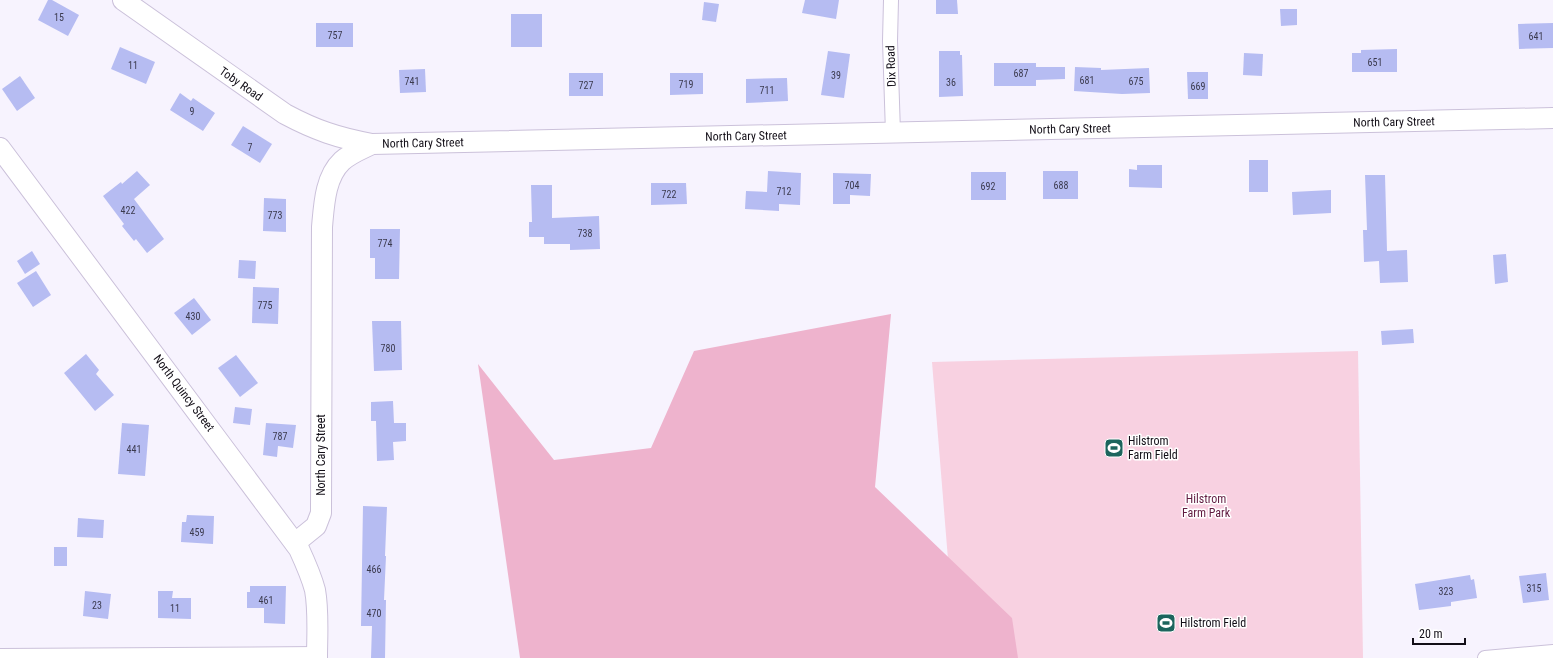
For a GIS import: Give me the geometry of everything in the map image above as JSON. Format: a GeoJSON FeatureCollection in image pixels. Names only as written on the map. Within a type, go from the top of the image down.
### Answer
{"type":"FeatureCollection","features":[{"type":"Feature","properties":{"kind":"main road","name":"Toby Road"},"geometry":{"type":"LineString","coordinates":[[122,0],[285,114],[310,127],[347,140],[372,144]]}},
{"type":"Feature","properties":{"kind":"main road","name":"North Cary Street"},"geometry":{"type":"LineString","coordinates":[[295,543],[316,526],[321,513],[322,227],[324,203],[332,174],[342,161],[354,152],[372,144],[1553,118]]}},
{"type":"Feature","properties":{"kind":"main road","name":"North Quincy Street"},"geometry":{"type":"LineString","coordinates":[[0,148],[295,543],[308,568],[315,590],[317,613],[317,656]]}},
{"type":"Feature","properties":{"kind":"street","name":"Dix Road"},"geometry":{"type":"LineString","coordinates":[[891,0],[890,41],[893,132]]}},
{"type":"Feature","properties":{"kind":"street"},"geometry":{"type":"LineString","coordinates":[[1485,658],[1549,654]]}},
{"type":"Feature","properties":{"kind":"street"},"geometry":{"type":"LineString","coordinates":[[0,656],[317,656]]}},
{"type":"Feature","properties":{"kind":"green space","name":"Hilstrom Farm Park"},"geometry":{"type":"Polygon","coordinates":[[[1358,351],[1363,658],[956,658],[932,362],[1358,351]]]}},
{"type":"Feature","properties":{"kind":"shaded area"},"geometry":{"type":"Polygon","coordinates":[[[891,314],[875,487],[1012,618],[1018,658],[520,658],[478,364],[554,460],[651,448],[694,351],[891,314]]]}},
{"type":"Feature","properties":{"kind":"building"},"geometry":{"type":"Polygon","coordinates":[[[48,0],[52,0],[79,15],[68,36],[38,20],[48,0]]]}},
{"type":"Feature","properties":{"kind":"building"},"geometry":{"type":"Polygon","coordinates":[[[805,0],[839,0],[836,19],[802,13],[805,0]]]}},
{"type":"Feature","properties":{"kind":"building"},"geometry":{"type":"Polygon","coordinates":[[[936,0],[957,0],[958,14],[936,14],[936,0]]]}},
{"type":"Feature","properties":{"kind":"building"},"geometry":{"type":"Polygon","coordinates":[[[704,2],[719,4],[716,22],[702,20],[704,2]]]}},
{"type":"Feature","properties":{"kind":"building"},"geometry":{"type":"Polygon","coordinates":[[[1280,9],[1297,9],[1297,25],[1281,26],[1280,9]]]}},
{"type":"Feature","properties":{"kind":"building"},"geometry":{"type":"Polygon","coordinates":[[[511,14],[542,14],[542,47],[511,47],[511,14]]]}},
{"type":"Feature","properties":{"kind":"building"},"geometry":{"type":"Polygon","coordinates":[[[316,23],[353,23],[353,47],[316,47],[316,23]]]}},
{"type":"Feature","properties":{"kind":"building"},"geometry":{"type":"Polygon","coordinates":[[[1553,23],[1553,48],[1519,49],[1518,24],[1553,23]]]}},
{"type":"Feature","properties":{"kind":"building"},"geometry":{"type":"Polygon","coordinates":[[[120,47],[155,62],[146,84],[111,69],[120,47]]]}},
{"type":"Feature","properties":{"kind":"building"},"geometry":{"type":"Polygon","coordinates":[[[1397,49],[1397,72],[1352,72],[1352,53],[1361,53],[1361,50],[1397,49]]]}},
{"type":"Feature","properties":{"kind":"building"},"geometry":{"type":"Polygon","coordinates":[[[828,51],[850,54],[844,98],[821,95],[828,51]]]}},
{"type":"Feature","properties":{"kind":"building"},"geometry":{"type":"Polygon","coordinates":[[[939,51],[960,51],[960,55],[962,55],[963,96],[939,97],[939,51]]]}},
{"type":"Feature","properties":{"kind":"building"},"geometry":{"type":"Polygon","coordinates":[[[1244,53],[1263,54],[1262,76],[1243,75],[1244,53]]]}},
{"type":"Feature","properties":{"kind":"building"},"geometry":{"type":"Polygon","coordinates":[[[994,63],[1036,63],[1036,67],[1065,67],[1065,79],[1036,80],[1036,86],[994,86],[994,63]]]}},
{"type":"Feature","properties":{"kind":"building"},"geometry":{"type":"Polygon","coordinates":[[[1075,67],[1101,68],[1101,70],[1149,68],[1150,93],[1122,94],[1074,91],[1075,67]]]}},
{"type":"Feature","properties":{"kind":"building"},"geometry":{"type":"Polygon","coordinates":[[[425,69],[426,92],[400,93],[399,70],[425,69]]]}},
{"type":"Feature","properties":{"kind":"building"},"geometry":{"type":"Polygon","coordinates":[[[1187,72],[1208,72],[1208,99],[1188,99],[1187,72]]]}},
{"type":"Feature","properties":{"kind":"building"},"geometry":{"type":"Polygon","coordinates":[[[569,73],[603,73],[603,96],[569,96],[569,73]]]}},
{"type":"Feature","properties":{"kind":"building"},"geometry":{"type":"Polygon","coordinates":[[[670,73],[703,73],[703,94],[670,95],[670,73]]]}},
{"type":"Feature","properties":{"kind":"building"},"geometry":{"type":"Polygon","coordinates":[[[20,76],[35,98],[17,111],[2,89],[20,76]]]}},
{"type":"Feature","properties":{"kind":"building"},"geometry":{"type":"Polygon","coordinates":[[[787,78],[788,101],[746,103],[746,79],[787,78]]]}},
{"type":"Feature","properties":{"kind":"building"},"geometry":{"type":"Polygon","coordinates":[[[180,93],[191,101],[193,98],[215,113],[203,131],[170,110],[180,93]]]}},
{"type":"Feature","properties":{"kind":"building"},"geometry":{"type":"Polygon","coordinates":[[[243,126],[272,144],[260,163],[231,145],[243,126]]]}},
{"type":"Feature","properties":{"kind":"building"},"geometry":{"type":"Polygon","coordinates":[[[1249,160],[1268,160],[1268,192],[1249,192],[1249,160]]]}},
{"type":"Feature","properties":{"kind":"building"},"geometry":{"type":"Polygon","coordinates":[[[1137,165],[1162,165],[1162,188],[1129,187],[1129,169],[1137,170],[1137,165]]]}},
{"type":"Feature","properties":{"kind":"building"},"geometry":{"type":"Polygon","coordinates":[[[137,171],[150,185],[134,199],[164,239],[147,253],[136,239],[134,241],[122,226],[124,224],[103,196],[121,182],[122,184],[137,171]]]}},
{"type":"Feature","properties":{"kind":"building"},"geometry":{"type":"Polygon","coordinates":[[[768,171],[801,173],[800,205],[779,204],[779,211],[745,209],[746,191],[767,192],[768,171]]]}},
{"type":"Feature","properties":{"kind":"building"},"geometry":{"type":"Polygon","coordinates":[[[1043,171],[1078,171],[1078,199],[1043,199],[1043,171]]]}},
{"type":"Feature","properties":{"kind":"building"},"geometry":{"type":"Polygon","coordinates":[[[971,172],[1006,172],[1006,200],[971,200],[971,172]]]}},
{"type":"Feature","properties":{"kind":"building"},"geometry":{"type":"Polygon","coordinates":[[[833,173],[871,174],[870,196],[850,195],[850,204],[833,204],[833,173]]]}},
{"type":"Feature","properties":{"kind":"building"},"geometry":{"type":"Polygon","coordinates":[[[1365,175],[1385,175],[1387,251],[1407,250],[1408,282],[1380,283],[1379,261],[1364,262],[1363,230],[1367,230],[1365,175]]]}},
{"type":"Feature","properties":{"kind":"building"},"geometry":{"type":"Polygon","coordinates":[[[651,183],[686,183],[687,204],[651,205],[651,183]]]}},
{"type":"Feature","properties":{"kind":"building"},"geometry":{"type":"Polygon","coordinates":[[[531,185],[552,185],[552,218],[599,216],[600,249],[570,250],[570,244],[544,244],[544,237],[529,237],[529,222],[532,222],[531,185]]]}},
{"type":"Feature","properties":{"kind":"building"},"geometry":{"type":"Polygon","coordinates":[[[1331,190],[1331,213],[1293,215],[1292,192],[1331,190]]]}},
{"type":"Feature","properties":{"kind":"building"},"geometry":{"type":"Polygon","coordinates":[[[264,198],[286,199],[286,232],[263,231],[264,198]]]}},
{"type":"Feature","properties":{"kind":"building"},"geometry":{"type":"Polygon","coordinates":[[[370,229],[400,229],[399,279],[375,279],[375,258],[370,258],[370,229]]]}},
{"type":"Feature","properties":{"kind":"building"},"geometry":{"type":"Polygon","coordinates":[[[32,251],[40,264],[25,274],[17,261],[32,251]]]}},
{"type":"Feature","properties":{"kind":"building"},"geometry":{"type":"Polygon","coordinates":[[[1506,254],[1508,282],[1495,284],[1493,255],[1506,254]]]}},
{"type":"Feature","properties":{"kind":"building"},"geometry":{"type":"Polygon","coordinates":[[[239,260],[256,261],[255,279],[238,278],[239,260]]]}},
{"type":"Feature","properties":{"kind":"building"},"geometry":{"type":"Polygon","coordinates":[[[36,271],[51,295],[33,307],[17,283],[36,271]]]}},
{"type":"Feature","properties":{"kind":"building"},"geometry":{"type":"Polygon","coordinates":[[[253,287],[279,288],[278,324],[252,323],[253,287]]]}},
{"type":"Feature","properties":{"kind":"building"},"geometry":{"type":"Polygon","coordinates":[[[194,298],[211,320],[192,335],[174,313],[194,298]]]}},
{"type":"Feature","properties":{"kind":"building"},"geometry":{"type":"Polygon","coordinates":[[[372,321],[401,321],[402,370],[374,371],[372,321]]]}},
{"type":"Feature","properties":{"kind":"building"},"geometry":{"type":"Polygon","coordinates":[[[1413,329],[1414,343],[1382,345],[1381,331],[1413,329]]]}},
{"type":"Feature","properties":{"kind":"building"},"geometry":{"type":"Polygon","coordinates":[[[86,354],[99,370],[96,374],[114,395],[95,411],[64,373],[86,354]]]}},
{"type":"Feature","properties":{"kind":"building"},"geometry":{"type":"Polygon","coordinates":[[[236,355],[258,383],[240,397],[218,368],[236,355]]]}},
{"type":"Feature","properties":{"kind":"building"},"geometry":{"type":"Polygon","coordinates":[[[393,401],[394,423],[406,423],[406,441],[393,442],[394,460],[377,461],[376,421],[371,421],[371,402],[393,401]]]}},
{"type":"Feature","properties":{"kind":"building"},"geometry":{"type":"Polygon","coordinates":[[[235,407],[252,409],[250,425],[233,423],[235,407]]]}},
{"type":"Feature","properties":{"kind":"building"},"geometry":{"type":"Polygon","coordinates":[[[122,423],[149,425],[145,476],[118,474],[122,423]]]}},
{"type":"Feature","properties":{"kind":"building"},"geometry":{"type":"Polygon","coordinates":[[[266,423],[296,425],[293,448],[278,446],[277,457],[263,455],[266,423]]]}},
{"type":"Feature","properties":{"kind":"building"},"geometry":{"type":"Polygon","coordinates":[[[363,506],[387,507],[384,600],[386,600],[385,658],[371,658],[372,626],[361,626],[363,506]]]}},
{"type":"Feature","properties":{"kind":"building"},"geometry":{"type":"Polygon","coordinates":[[[187,515],[214,516],[213,544],[181,542],[182,522],[186,522],[187,515]]]}},
{"type":"Feature","properties":{"kind":"building"},"geometry":{"type":"Polygon","coordinates":[[[78,518],[104,520],[103,538],[77,537],[78,518]]]}},
{"type":"Feature","properties":{"kind":"building"},"geometry":{"type":"Polygon","coordinates":[[[54,547],[67,547],[67,566],[54,566],[54,547]]]}},
{"type":"Feature","properties":{"kind":"building"},"geometry":{"type":"Polygon","coordinates":[[[1546,573],[1549,600],[1523,603],[1519,576],[1546,573]]]}},
{"type":"Feature","properties":{"kind":"building"},"geometry":{"type":"Polygon","coordinates":[[[1470,575],[1471,580],[1474,579],[1477,598],[1451,602],[1451,606],[1419,610],[1415,584],[1470,575]]]}},
{"type":"Feature","properties":{"kind":"building"},"geometry":{"type":"Polygon","coordinates":[[[250,586],[286,586],[285,624],[264,623],[264,608],[247,608],[247,592],[250,592],[250,586]]]}},
{"type":"Feature","properties":{"kind":"building"},"geometry":{"type":"Polygon","coordinates":[[[85,591],[111,594],[108,619],[83,616],[85,591]]]}},
{"type":"Feature","properties":{"kind":"building"},"geometry":{"type":"Polygon","coordinates":[[[158,591],[173,591],[172,598],[191,598],[191,619],[158,618],[158,591]]]}},
{"type":"Feature","properties":{"kind":"place","name":"Hilstrom Farm Field"},"geometry":{"type":"Point","coordinates":[1114,448]}},
{"type":"Feature","properties":{"kind":"place","name":"Hilstrom Field"},"geometry":{"type":"Point","coordinates":[1166,623]}}]}
